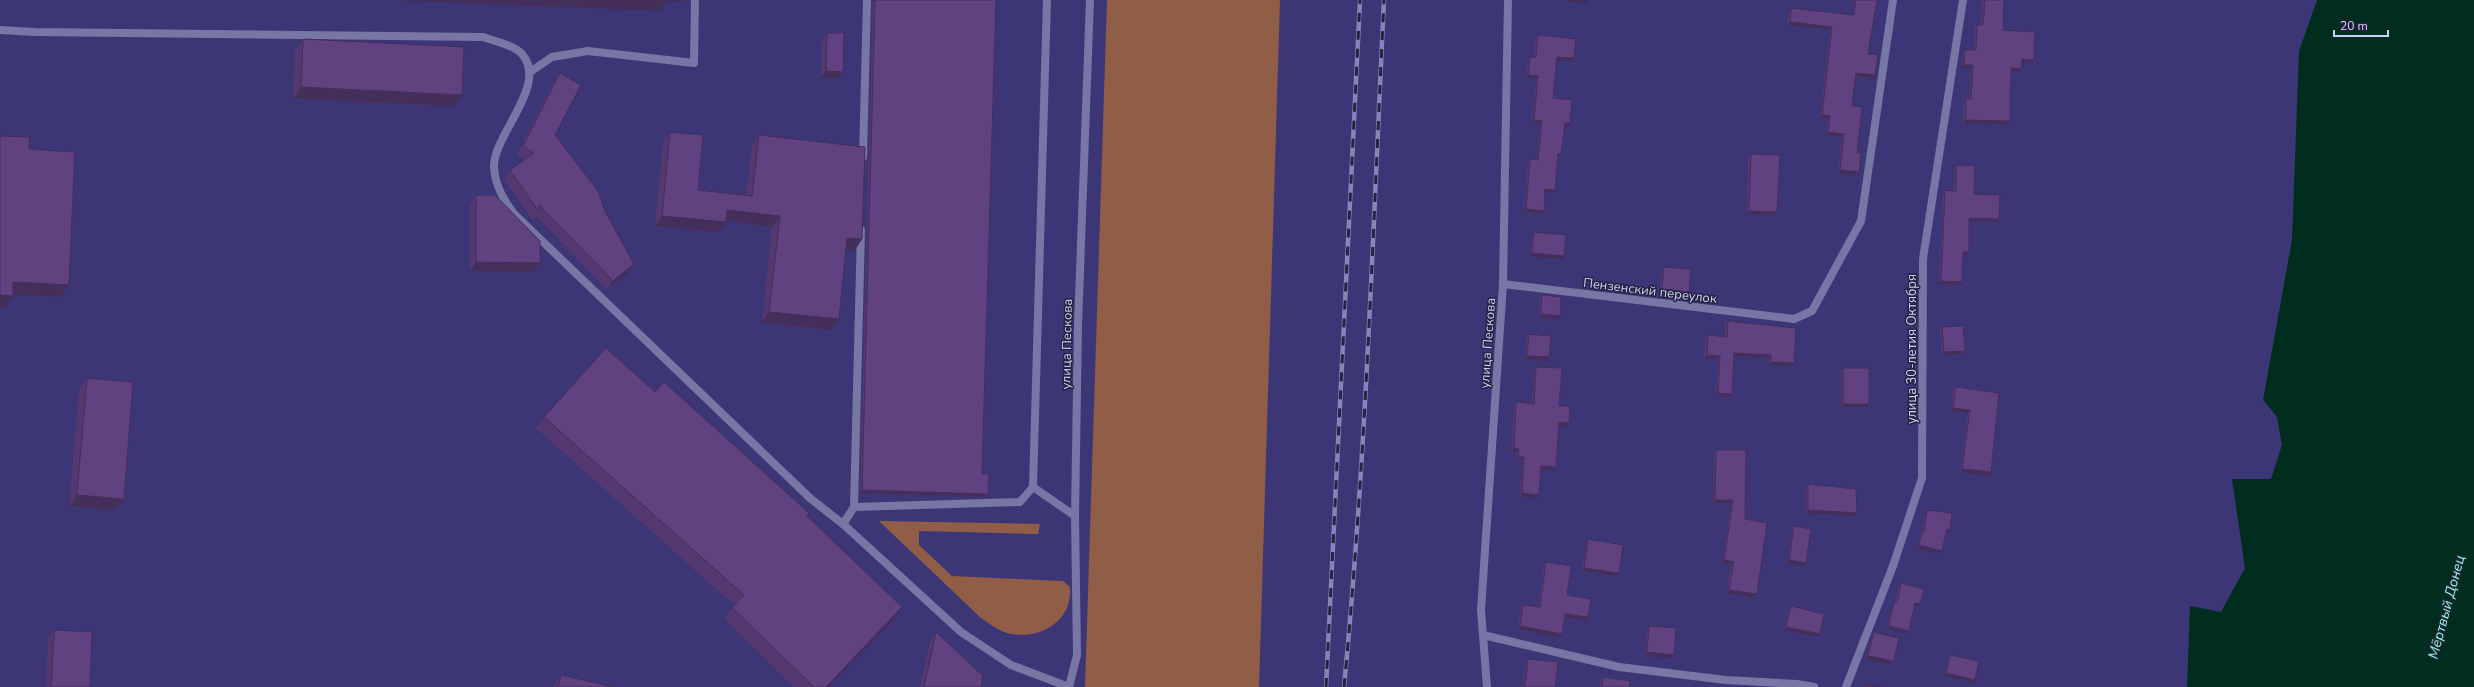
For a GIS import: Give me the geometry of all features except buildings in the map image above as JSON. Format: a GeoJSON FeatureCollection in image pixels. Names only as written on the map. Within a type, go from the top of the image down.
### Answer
{"type":"FeatureCollection","features":[{"type":"Feature","properties":{"kind":"street"},"geometry":{"type":"LineString","coordinates":[[530,72],[552,57],[588,51],[694,63],[695,0]]}},
{"type":"Feature","properties":{"kind":"street"},"geometry":{"type":"LineString","coordinates":[[863,166],[867,0]]}},
{"type":"Feature","properties":{"kind":"street"},"geometry":{"type":"LineString","coordinates":[[854,507],[1020,502],[1033,488],[1047,0]]}},
{"type":"Feature","properties":{"kind":"street","name":"улица Пескова"},"geometry":{"type":"LineString","coordinates":[[1069,687],[1077,655],[1074,516],[1078,325],[1090,0]]}},
{"type":"Feature","properties":{"kind":"street","name":"улица Пескова"},"geometry":{"type":"LineString","coordinates":[[1487,687],[1481,610],[1503,284],[1508,0]]}},
{"type":"Feature","properties":{"kind":"street","name":"Пензенский переулок"},"geometry":{"type":"LineString","coordinates":[[1503,284],[1794,319],[1812,312],[1861,221],[1893,0]]}},
{"type":"Feature","properties":{"kind":"street","name":"улица 30-летия Октября"},"geometry":{"type":"LineString","coordinates":[[1846,687],[1893,566],[1922,478],[1924,259],[1963,0]]}},
{"type":"Feature","properties":{"kind":"street"},"geometry":{"type":"LineString","coordinates":[[0,30],[483,37],[506,45],[522,54],[530,72],[525,92],[509,129],[497,148],[494,166],[496,182],[504,200],[514,214],[811,499],[843,524],[962,632],[1011,665],[1069,687]]}},
{"type":"Feature","properties":{"kind":"street"},"geometry":{"type":"LineString","coordinates":[[843,524],[854,507],[861,222]]}},
{"type":"Feature","properties":{"kind":"street"},"geometry":{"type":"LineString","coordinates":[[1033,488],[1074,516]]}},
{"type":"Feature","properties":{"kind":"street"},"geometry":{"type":"LineString","coordinates":[[1483,635],[1619,667],[1726,680],[1797,684],[1814,687]]}},
{"type":"Feature","properties":{"kind":"shaded area"},"geometry":{"type":"Polygon","coordinates":[[[1107,0],[1280,0],[1259,687],[1085,687],[1107,0]]]}},
{"type":"Feature","properties":{"kind":"shaded area"},"geometry":{"type":"Polygon","coordinates":[[[879,521],[1040,524],[1038,534],[919,531],[919,545],[952,576],[1063,581],[1070,587],[1070,599],[1066,609],[1061,618],[1044,630],[1023,635],[1003,632],[981,618],[879,521]]]}},
{"type":"Feature","properties":{"kind":"water","name":"Мёртвый Донец"},"geometry":{"type":"Polygon","coordinates":[[[2317,0],[2474,0],[2474,687],[2187,687],[2190,606],[2221,612],[2245,568],[2232,479],[2271,479],[2282,445],[2277,417],[2263,400],[2292,240],[2299,51],[2317,0]]]}},
{"type":"Feature","properties":{"kind":"railway"},"geometry":{"type":"LineString","coordinates":[[1326,687],[1360,0]]}},
{"type":"Feature","properties":{"kind":"railway"},"geometry":{"type":"LineString","coordinates":[[1344,687],[1358,516],[1384,0]]}}]}
